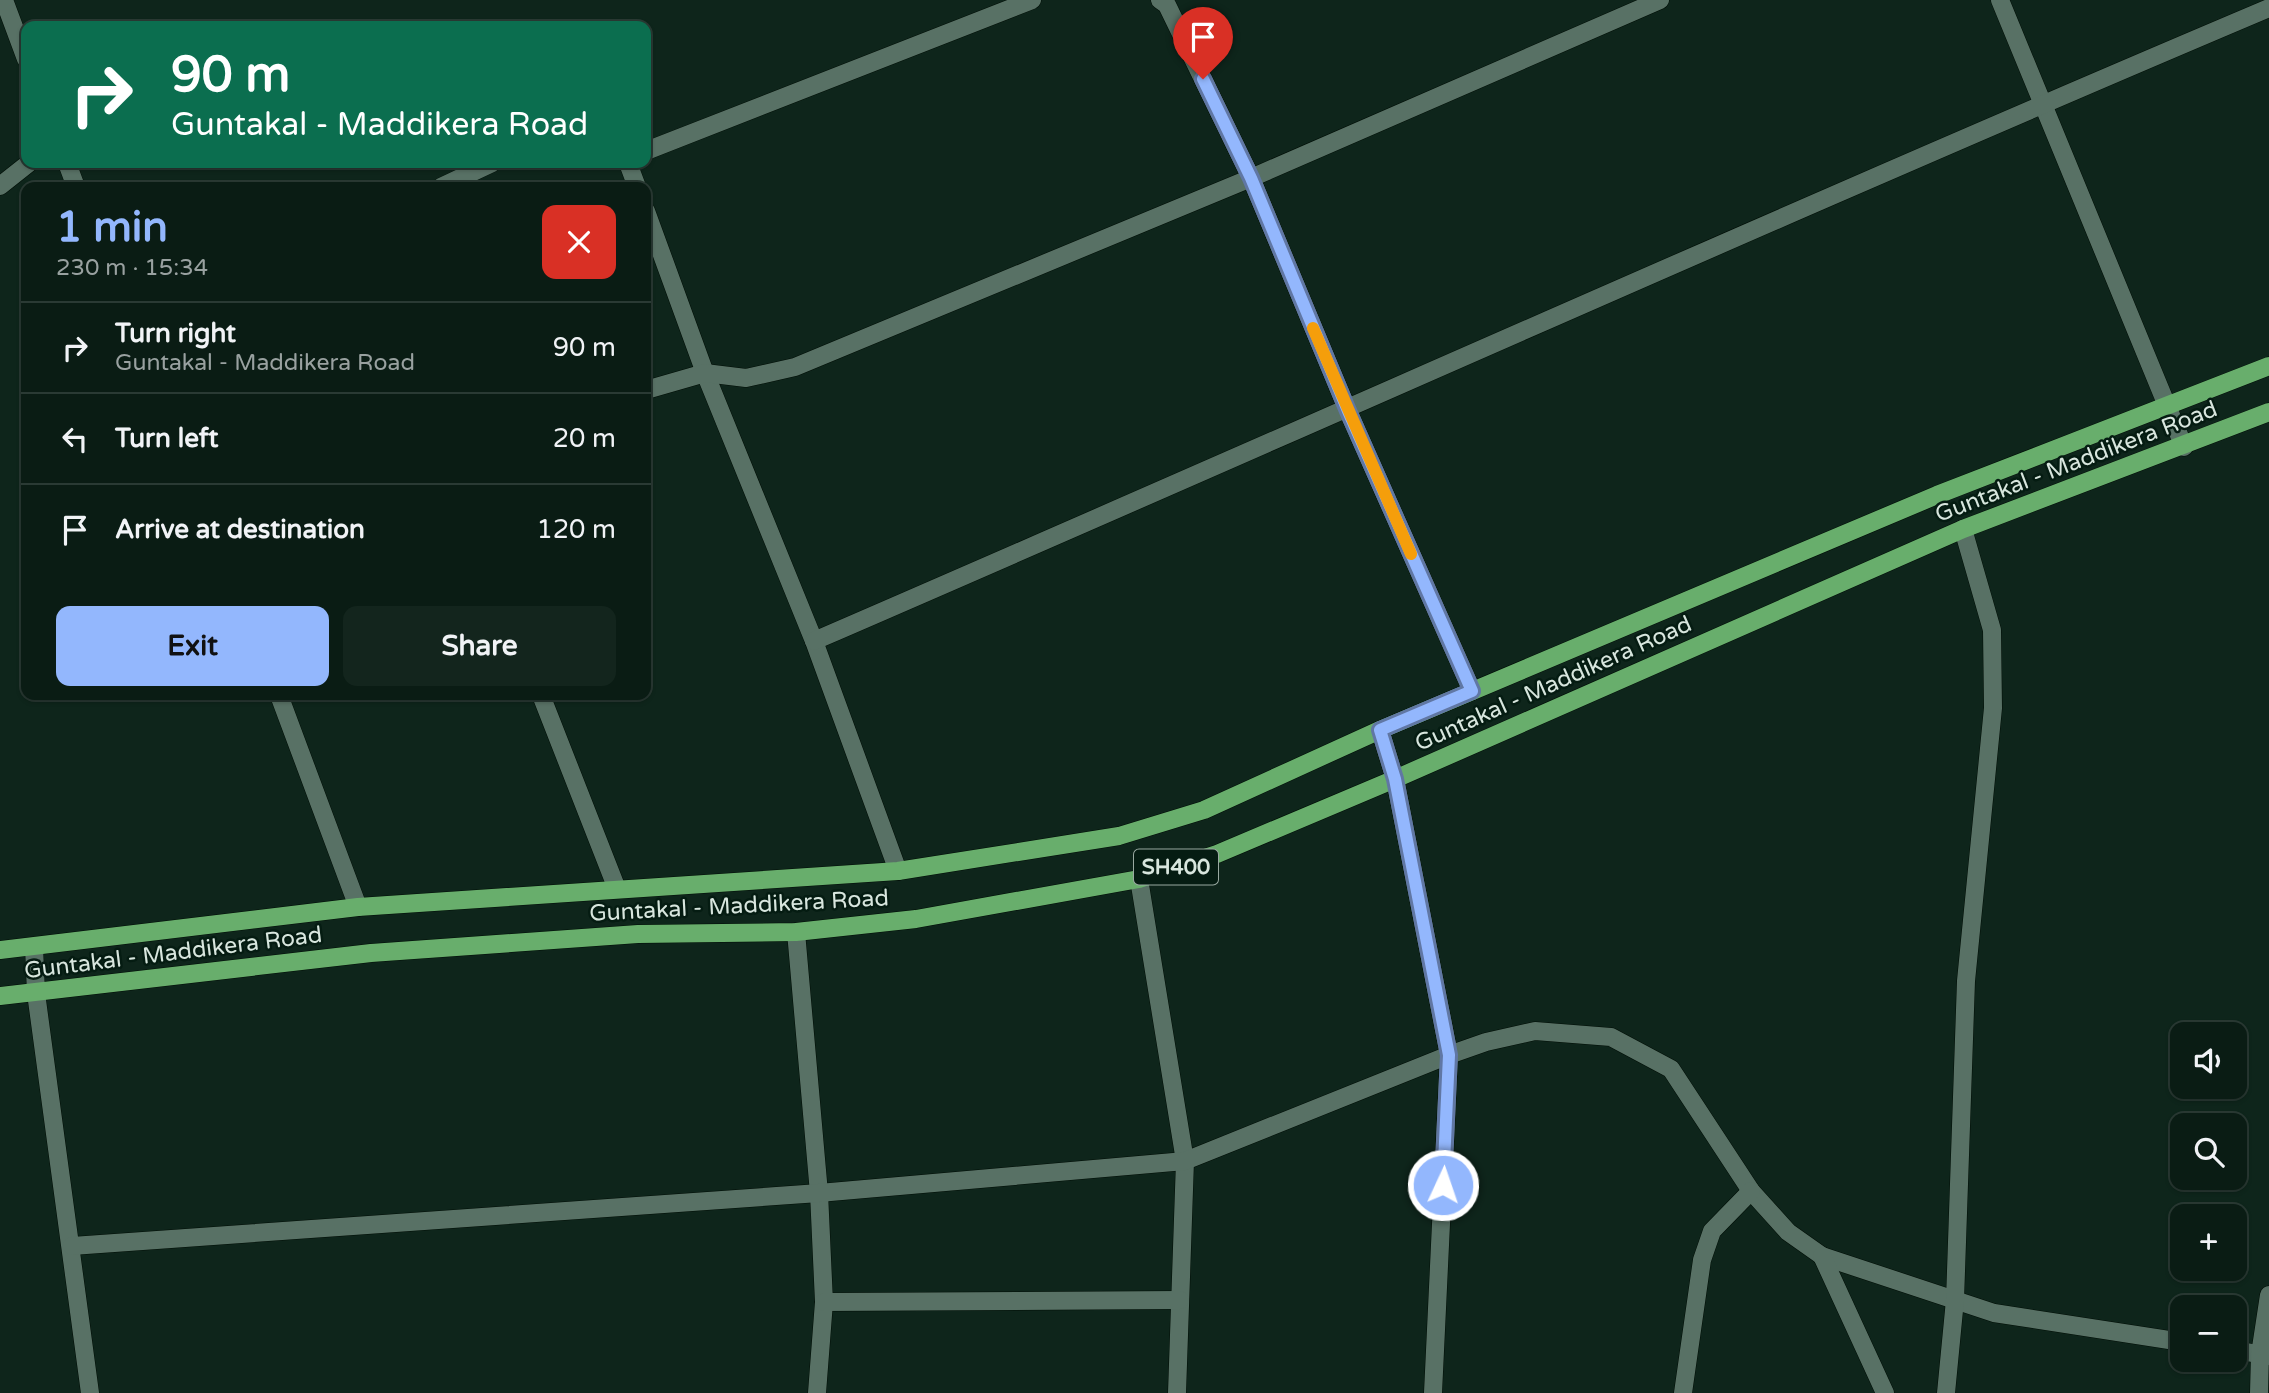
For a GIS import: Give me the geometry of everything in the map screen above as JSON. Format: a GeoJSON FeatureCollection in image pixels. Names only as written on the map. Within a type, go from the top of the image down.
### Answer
{"type":"FeatureCollection","features":[{"type":"Feature","properties":{"kind":"main road","name":"Guntakal - Maddikera Road"},"geometry":{"type":"LineString","coordinates":[[0,950],[358,907],[617,889],[786,881],[898,871],[1119,836],[1204,810],[1380,730],[1937,495],[2269,366]]}},
{"type":"Feature","properties":{"kind":"main road","name":"Guntakal - Maddikera Road"},"geometry":{"type":"LineString","coordinates":[[0,996],[371,953],[638,934],[796,932],[916,919],[1139,880],[1217,854],[1395,779],[1963,529],[2184,447],[2269,412]]}},
{"type":"Feature","properties":{"kind":"street"},"geometry":{"type":"LineString","coordinates":[[4,0],[21,46]]}},
{"type":"Feature","properties":{"kind":"street"},"geometry":{"type":"LineString","coordinates":[[651,149],[1032,0]]}},
{"type":"Feature","properties":{"kind":"street"},"geometry":{"type":"LineString","coordinates":[[1160,0],[1167,5],[1251,178],[1348,411],[1472,691]]}},
{"type":"Feature","properties":{"kind":"street"},"geometry":{"type":"LineString","coordinates":[[651,389],[705,373],[746,378],[795,368],[1251,178],[1660,0]]}},
{"type":"Feature","properties":{"kind":"street"},"geometry":{"type":"LineString","coordinates":[[2000,0],[2184,447]]}},
{"type":"Feature","properties":{"kind":"street"},"geometry":{"type":"LineString","coordinates":[[814,641],[1348,411],[2044,103],[2269,8]]}},
{"type":"Feature","properties":{"kind":"street"},"geometry":{"type":"LineString","coordinates":[[0,186],[23,168]]}},
{"type":"Feature","properties":{"kind":"street"},"geometry":{"type":"LineString","coordinates":[[452,182],[481,168]]}},
{"type":"Feature","properties":{"kind":"street"},"geometry":{"type":"LineString","coordinates":[[651,225],[705,373],[814,641],[898,871]]}},
{"type":"Feature","properties":{"kind":"street"},"geometry":{"type":"LineString","coordinates":[[1946,1393],[1955,1300],[1966,981],[1993,708],[1992,630],[1963,529]]}},
{"type":"Feature","properties":{"kind":"street"},"geometry":{"type":"LineString","coordinates":[[281,700],[358,907]]}},
{"type":"Feature","properties":{"kind":"street"},"geometry":{"type":"LineString","coordinates":[[543,700],[617,889]]}},
{"type":"Feature","properties":{"kind":"street"},"geometry":{"type":"LineString","coordinates":[[1380,730],[1395,779],[1449,1055],[1433,1393]]}},
{"type":"Feature","properties":{"kind":"street"},"geometry":{"type":"LineString","coordinates":[[1139,880],[1185,1161],[1177,1393]]}},
{"type":"Feature","properties":{"kind":"street"},"geometry":{"type":"LineString","coordinates":[[796,932],[819,1193],[824,1302],[817,1393]]}},
{"type":"Feature","properties":{"kind":"street"},"geometry":{"type":"LineString","coordinates":[[34,947],[36,993],[90,1393]]}},
{"type":"Feature","properties":{"kind":"street"},"geometry":{"type":"LineString","coordinates":[[72,1246],[819,1193],[1185,1161],[1449,1055],[1486,1042],[1535,1031],[1611,1037],[1671,1069],[1751,1191],[1788,1232],[1822,1256],[1994,1313],[2170,1340]]}},
{"type":"Feature","properties":{"kind":"street"},"geometry":{"type":"LineString","coordinates":[[1683,1393],[1702,1260],[1712,1231],[1751,1191]]}},
{"type":"Feature","properties":{"kind":"street"},"geometry":{"type":"LineString","coordinates":[[1822,1256],[1885,1393]]}},
{"type":"Feature","properties":{"kind":"street"},"geometry":{"type":"LineString","coordinates":[[2259,1393],[2269,1295]]}},
{"type":"Feature","properties":{"kind":"street"},"geometry":{"type":"LineString","coordinates":[[824,1302],[1180,1300]]}},
{"type":"Feature","properties":{"kind":"slow traffic"},"geometry":{"type":"LineString","coordinates":[[1313,328],[1411,554]]}},
{"type":"Feature","properties":{"kind":"route"},"geometry":{"type":"LineString","coordinates":[[1203,79],[1251,178],[1348,411],[1472,691],[1380,730],[1395,779],[1449,1055],[1443,1185]]}}]}
